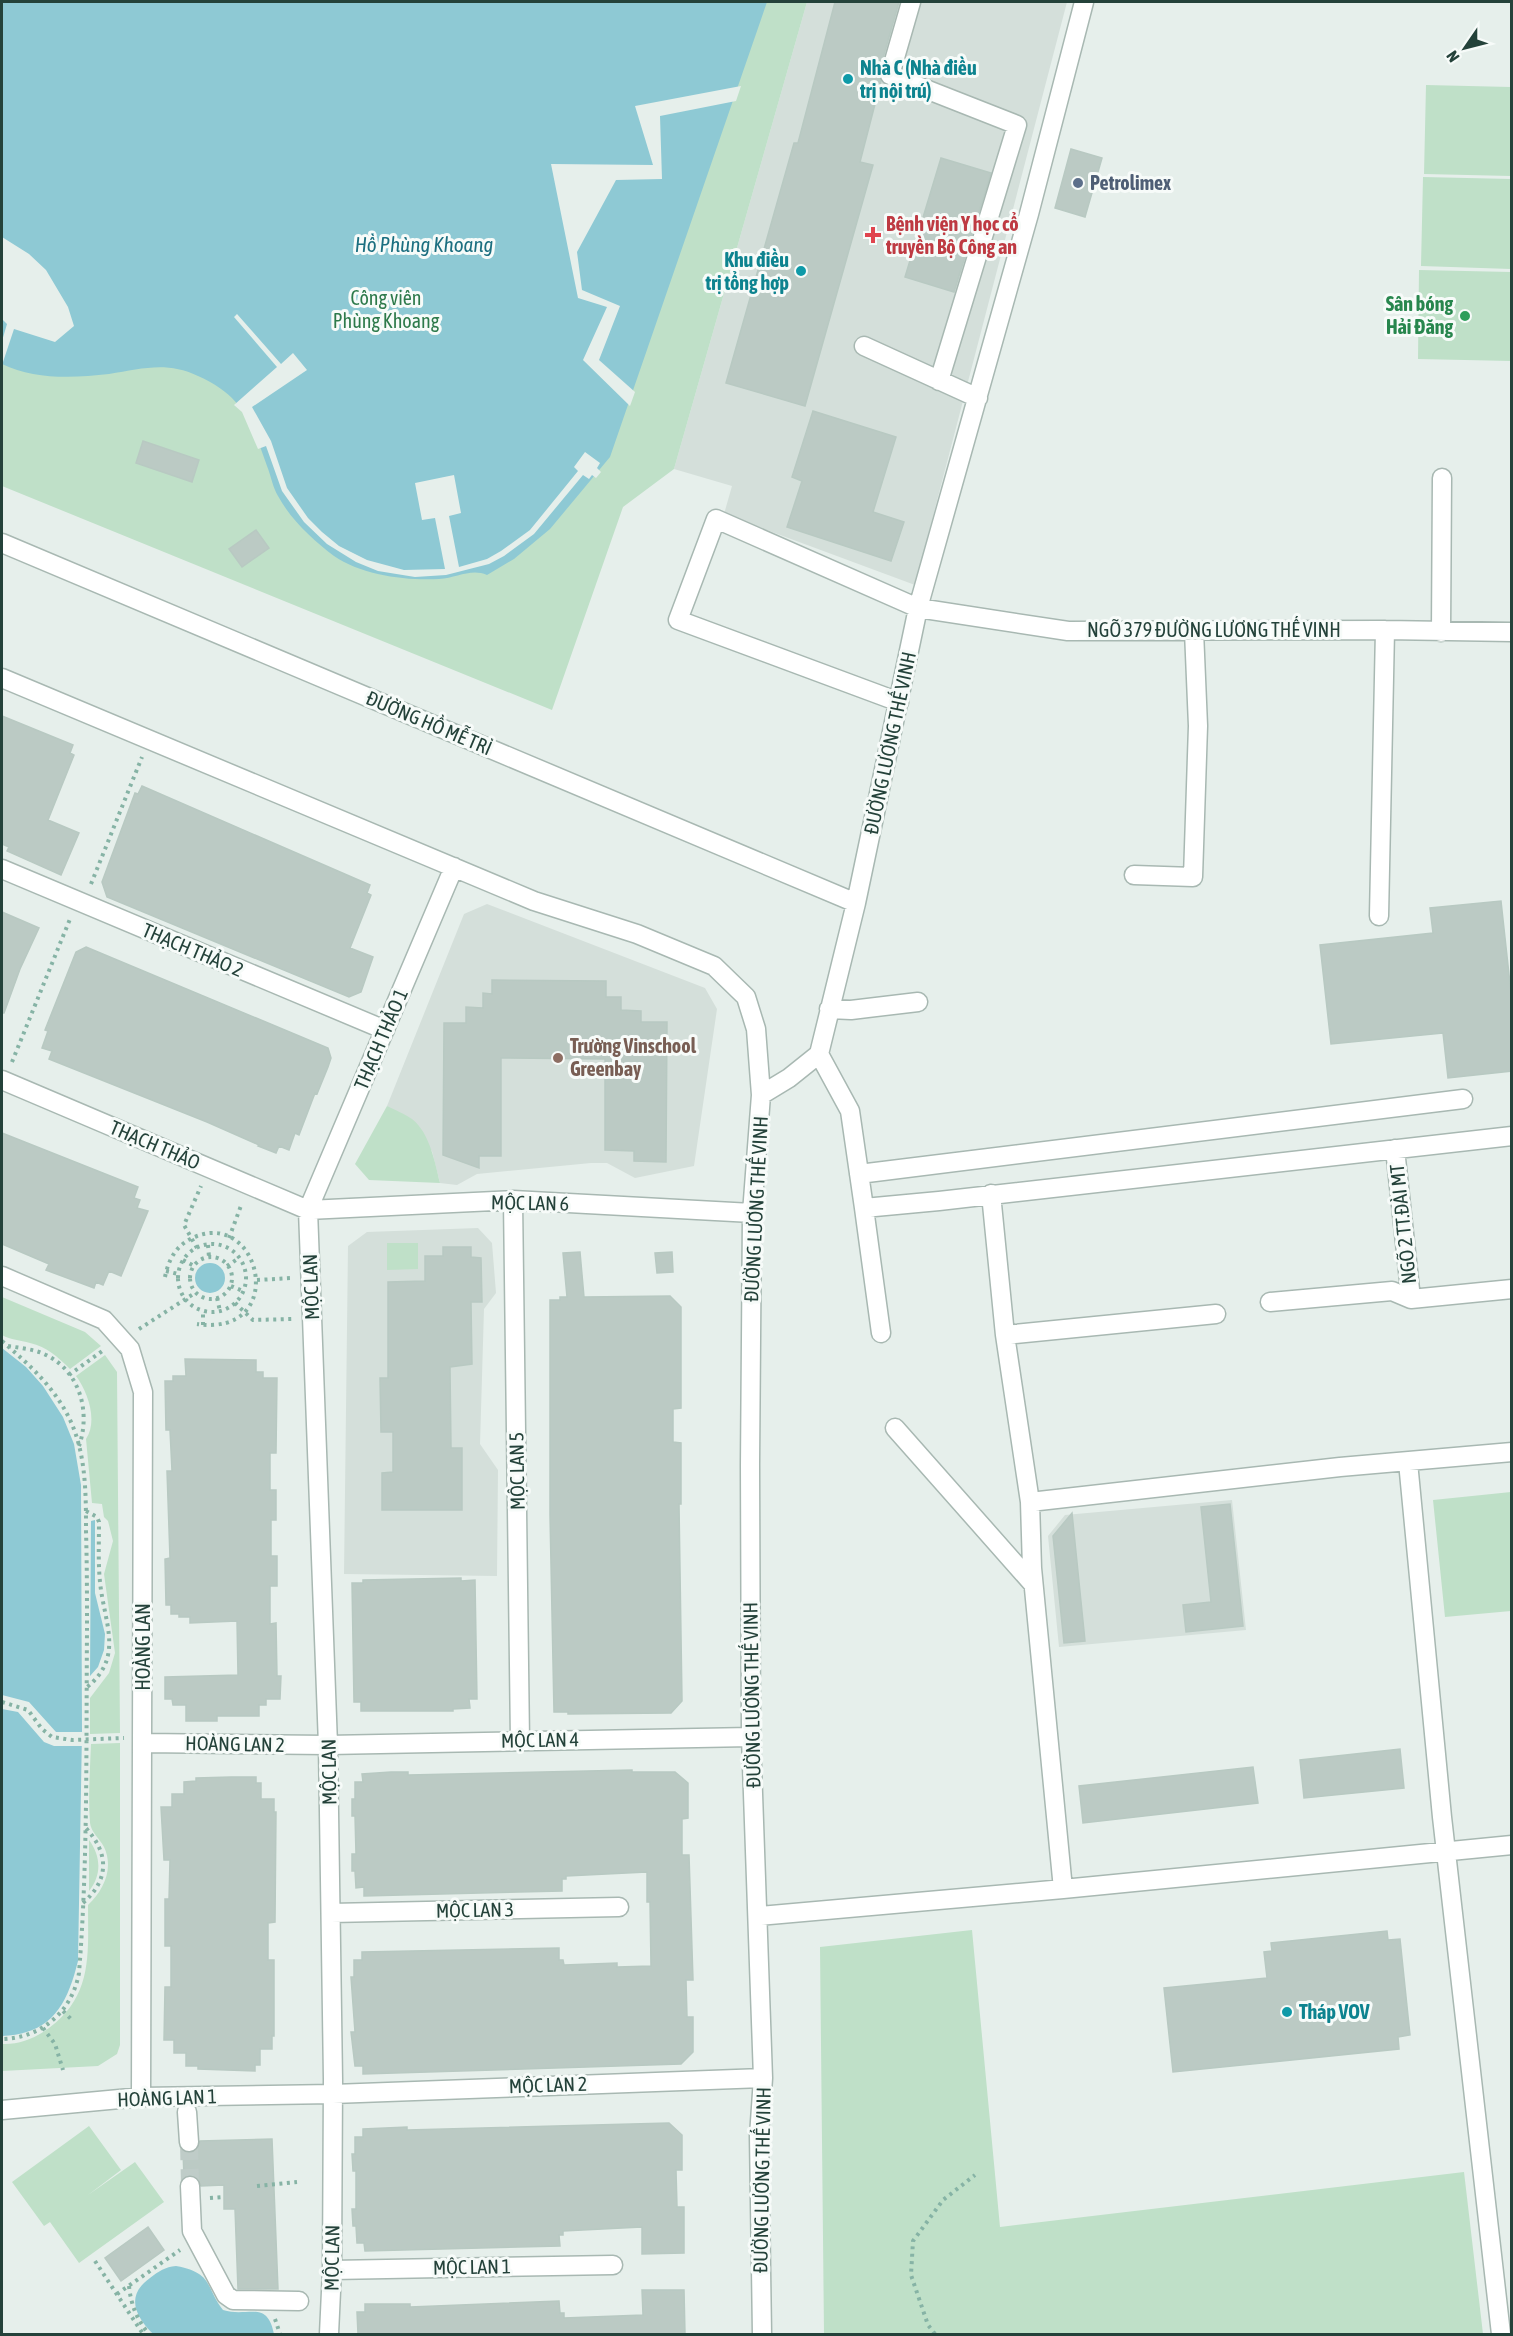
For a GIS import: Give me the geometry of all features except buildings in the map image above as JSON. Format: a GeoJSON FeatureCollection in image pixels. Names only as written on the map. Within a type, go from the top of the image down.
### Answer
{"type":"FeatureCollection","features":[{"type":"Feature","properties":{"kind":"street"},"geometry":{"type":"LineString","coordinates":[[911,2],[890,75],[1017,126],[939,381]]}},
{"type":"Feature","properties":{"kind":"street","name":"ĐƯỜNG LƯƠNG THẾ VINH"},"geometry":{"type":"LineString","coordinates":[[762,2334],[759,2136],[764,2078],[751,1737],[752,1213],[761,1095],[789,1078],[819,1054],[856,903],[918,608],[1029,214],[1084,2]]}},
{"type":"Feature","properties":{"kind":"street"},"geometry":{"type":"LineString","coordinates":[[864,346],[978,398]]}},
{"type":"Feature","properties":{"kind":"street"},"geometry":{"type":"LineString","coordinates":[[1441,632],[1442,478]]}},
{"type":"Feature","properties":{"kind":"street","name":"NGÕ 379 ĐƯỜNG LƯƠNG THẾ VINH"},"geometry":{"type":"LineString","coordinates":[[899,702],[678,620],[717,519],[918,608],[1068,631],[1512,632]]}},
{"type":"Feature","properties":{"kind":"street","name":"ĐƯỜNG HỒ MỄ TRÌ"},"geometry":{"type":"LineString","coordinates":[[2,543],[856,903]]}},
{"type":"Feature","properties":{"kind":"street"},"geometry":{"type":"LineString","coordinates":[[1379,916],[1385,630]]}},
{"type":"Feature","properties":{"kind":"street"},"geometry":{"type":"LineString","coordinates":[[1134,875],[1193,877],[1198,726],[1194,631]]}},
{"type":"Feature","properties":{"kind":"street"},"geometry":{"type":"LineString","coordinates":[[2,678],[534,901],[637,934],[714,966],[746,997],[756,1029],[761,1095]]}},
{"type":"Feature","properties":{"kind":"street","name":"THẠCH THẢO 1"},"geometry":{"type":"LineString","coordinates":[[308,1210],[454,867]]}},
{"type":"Feature","properties":{"kind":"street","name":"THẠCH THẢO 2"},"geometry":{"type":"LineString","coordinates":[[2,869],[385,1030]]}},
{"type":"Feature","properties":{"kind":"street"},"geometry":{"type":"LineString","coordinates":[[829,1009],[851,1010],[918,1002]]}},
{"type":"Feature","properties":{"kind":"street"},"geometry":{"type":"LineString","coordinates":[[819,1054],[850,1111],[881,1333]]}},
{"type":"Feature","properties":{"kind":"street","name":"THẠCH THẢO"},"geometry":{"type":"LineString","coordinates":[[2,1080],[308,1210]]}},
{"type":"Feature","properties":{"kind":"street"},"geometry":{"type":"LineString","coordinates":[[859,1174],[1463,1099]]}},
{"type":"Feature","properties":{"kind":"street"},"geometry":{"type":"LineString","coordinates":[[864,1208],[1512,1136]]}},
{"type":"Feature","properties":{"kind":"street","name":"NGÕ 2 TT.ĐÀI MT"},"geometry":{"type":"LineString","coordinates":[[1395,1149],[1411,1299]]}},
{"type":"Feature","properties":{"kind":"street"},"geometry":{"type":"LineString","coordinates":[[991,1194],[1005,1335],[1030,1502],[1033,1584],[1063,1889]]}},
{"type":"Feature","properties":{"kind":"street","name":"MỘC LAN 6"},"geometry":{"type":"LineString","coordinates":[[308,1210],[513,1200],[752,1213]]}},
{"type":"Feature","properties":{"kind":"street","name":"MỘC LAN 5"},"geometry":{"type":"LineString","coordinates":[[513,1200],[520,1741]]}},
{"type":"Feature","properties":{"kind":"street","name":"MỘC LAN"},"geometry":{"type":"LineString","coordinates":[[308,1210],[328,1745],[333,2094],[332,2270],[329,2334]]}},
{"type":"Feature","properties":{"kind":"street","name":"HOÀNG LAN"},"geometry":{"type":"LineString","coordinates":[[2,1276],[104,1320],[130,1349],[143,1392],[135,1740],[141,2097]]}},
{"type":"Feature","properties":{"kind":"street"},"geometry":{"type":"LineString","coordinates":[[1270,1302],[1392,1291],[1411,1299],[1512,1289]]}},
{"type":"Feature","properties":{"kind":"street"},"geometry":{"type":"LineString","coordinates":[[1005,1335],[1216,1314]]}},
{"type":"Feature","properties":{"kind":"street"},"geometry":{"type":"LineString","coordinates":[[895,1428],[1033,1584]]}},
{"type":"Feature","properties":{"kind":"street"},"geometry":{"type":"LineString","coordinates":[[1030,1502],[1340,1467],[1512,1452]]}},
{"type":"Feature","properties":{"kind":"street"},"geometry":{"type":"LineString","coordinates":[[1408,1462],[1446,1851],[1501,2334]]}},
{"type":"Feature","properties":{"kind":"street","name":"MỘC LAN 4"},"geometry":{"type":"LineString","coordinates":[[328,1745],[751,1737]]}},
{"type":"Feature","properties":{"kind":"street","name":"HOÀNG LAN 2"},"geometry":{"type":"LineString","coordinates":[[135,1740],[328,1745]]}},
{"type":"Feature","properties":{"kind":"street"},"geometry":{"type":"LineString","coordinates":[[759,1916],[1512,1845]]}},
{"type":"Feature","properties":{"kind":"street","name":"MỘC LAN 3"},"geometry":{"type":"LineString","coordinates":[[331,1913],[620,1907]]}},
{"type":"Feature","properties":{"kind":"street","name":"MỘC LAN 2"},"geometry":{"type":"LineString","coordinates":[[333,2094],[764,2078]]}},
{"type":"Feature","properties":{"kind":"street","name":"HOÀNG LAN 1"},"geometry":{"type":"LineString","coordinates":[[2,2110],[141,2097],[333,2094]]}},
{"type":"Feature","properties":{"kind":"street"},"geometry":{"type":"LineString","coordinates":[[187,2112],[189,2142]]}},
{"type":"Feature","properties":{"kind":"street"},"geometry":{"type":"LineString","coordinates":[[190,2186],[192,2232],[226,2295],[233,2300],[299,2301]]}},
{"type":"Feature","properties":{"kind":"street","name":"MỘC LAN 1"},"geometry":{"type":"LineString","coordinates":[[332,2270],[613,2265]]}},
{"type":"Feature","properties":{"kind":"path"},"geometry":{"type":"LineString","coordinates":[[91,884],[146,748]]}},
{"type":"Feature","properties":{"kind":"path"},"geometry":{"type":"LineString","coordinates":[[12,1062],[70,919]]}},
{"type":"Feature","properties":{"kind":"path"},"geometry":{"type":"LineString","coordinates":[[197,1248],[184,1226],[201,1186]]}},
{"type":"Feature","properties":{"kind":"path"},"geometry":{"type":"LineString","coordinates":[[229,1238],[242,1203]]}},
{"type":"Feature","properties":{"kind":"path"},"geometry":{"type":"LineString","coordinates":[[165,1277],[168,1262],[176,1249],[191,1238],[203,1234],[218,1234],[245,1248],[253,1262],[257,1280],[256,1291],[250,1305],[240,1316],[227,1323],[212,1326],[200,1324],[203,1311]]}},
{"type":"Feature","properties":{"kind":"path"},"geometry":{"type":"LineString","coordinates":[[208,1245],[210,1257]]}},
{"type":"Feature","properties":{"kind":"path"},"geometry":{"type":"LineString","coordinates":[[208,1245],[224,1247],[233,1252],[239,1258],[245,1271],[246,1282],[243,1291],[235,1303],[220,1311],[203,1311],[193,1306],[184,1298],[179,1288],[178,1274],[183,1260],[197,1248],[208,1245]]}},
{"type":"Feature","properties":{"kind":"path"},"geometry":{"type":"LineString","coordinates":[[210,1257],[222,1261],[227,1266],[232,1279],[227,1292],[217,1298],[208,1299],[195,1293],[190,1274],[194,1266],[210,1257]]}},
{"type":"Feature","properties":{"kind":"path"},"geometry":{"type":"LineString","coordinates":[[227,1266],[239,1258]]}},
{"type":"Feature","properties":{"kind":"path"},"geometry":{"type":"LineString","coordinates":[[183,1260],[194,1266]]}},
{"type":"Feature","properties":{"kind":"path"},"geometry":{"type":"LineString","coordinates":[[166,1270],[178,1274]]}},
{"type":"Feature","properties":{"kind":"path"},"geometry":{"type":"LineString","coordinates":[[257,1280],[296,1278]]}},
{"type":"Feature","properties":{"kind":"path"},"geometry":{"type":"LineString","coordinates":[[231,1286],[243,1291]]}},
{"type":"Feature","properties":{"kind":"path"},"geometry":{"type":"LineString","coordinates":[[139,1329],[195,1293]]}},
{"type":"Feature","properties":{"kind":"path"},"geometry":{"type":"LineString","coordinates":[[217,1298],[220,1311]]}},
{"type":"Feature","properties":{"kind":"path"},"geometry":{"type":"LineString","coordinates":[[235,1303],[253,1320],[296,1319]]}},
{"type":"Feature","properties":{"kind":"path"},"geometry":{"type":"LineString","coordinates":[[2,1341],[49,1385],[68,1414],[79,1446],[86,1511],[84,1826],[79,1973],[74,1993],[63,2011],[43,2028],[27,2035],[2,2039]]}},
{"type":"Feature","properties":{"kind":"path"},"geometry":{"type":"LineString","coordinates":[[69,1375],[111,1345]]}},
{"type":"Feature","properties":{"kind":"path"},"geometry":{"type":"LineString","coordinates":[[7,1346],[45,1355],[69,1375],[80,1392],[85,1410],[83,1434],[79,1446]]}},
{"type":"Feature","properties":{"kind":"path"},"geometry":{"type":"LineString","coordinates":[[86,1511],[97,1517],[99,1522],[100,1580],[111,1648],[105,1666],[94,1682],[86,1688]]}},
{"type":"Feature","properties":{"kind":"path"},"geometry":{"type":"LineString","coordinates":[[2,1702],[28,1710],[42,1729],[52,1737],[72,1740],[84,1738],[135,1740]]}},
{"type":"Feature","properties":{"kind":"path"},"geometry":{"type":"LineString","coordinates":[[82,1903],[96,1891],[102,1877],[103,1864],[100,1848],[84,1826]]}},
{"type":"Feature","properties":{"kind":"path"},"geometry":{"type":"LineString","coordinates":[[63,2011],[72,2019]]}},
{"type":"Feature","properties":{"kind":"path"},"geometry":{"type":"LineString","coordinates":[[43,2028],[55,2044],[63,2070]]}},
{"type":"Feature","properties":{"kind":"path"},"geometry":{"type":"LineString","coordinates":[[935,2334],[928,2325],[911,2276],[914,2241],[943,2200],[975,2175]]}},
{"type":"Feature","properties":{"kind":"path"},"geometry":{"type":"LineString","coordinates":[[257,2186],[297,2182]]}},
{"type":"Feature","properties":{"kind":"path"},"geometry":{"type":"LineString","coordinates":[[117,2294],[187,2244]]}},
{"type":"Feature","properties":{"kind":"path"},"geometry":{"type":"LineString","coordinates":[[94,2261],[143,2334]]}},
{"type":"Feature","properties":{"kind":"path"},"geometry":{"type":"LineString","coordinates":[[129,2286],[131,2303],[140,2324],[149,2334]]}},
{"type":"Feature","properties":{"kind":"shaded area","name":"Bệnh viện Y học cổ truyền Bộ Công an"},"geometry":{"type":"Polygon","coordinates":[[[807,2],[1067,2],[915,585],[724,514],[732,486],[674,469],[807,2]]]}},
{"type":"Feature","properties":{"kind":"shaded area","name":"Trường Vinschool Greenbay"},"geometry":{"type":"Polygon","coordinates":[[[487,904],[705,988],[717,1009],[694,1166],[635,1178],[607,1163],[591,1163],[477,1174],[457,1185],[440,1183],[432,1151],[387,1106],[464,914],[487,904]]]}},
{"type":"Feature","properties":{"kind":"shaded area"},"geometry":{"type":"Polygon","coordinates":[[[478,1228],[492,1243],[496,1293],[484,1309],[480,1444],[498,1470],[497,1576],[344,1574],[348,1246],[367,1232],[478,1228]]]}},
{"type":"Feature","properties":{"kind":"shaded area"},"geometry":{"type":"Polygon","coordinates":[[[1232,1500],[1246,1630],[1059,1647],[1048,1536],[1065,1515],[1232,1500]]]}},
{"type":"Feature","properties":{"kind":"green space","name":"Hồ Phùng Khoang"},"geometry":{"type":"Polygon","coordinates":[[[2,2],[807,2],[674,469],[623,507],[552,710],[2,486],[2,2]]]}},
{"type":"Feature","properties":{"kind":"green space"},"geometry":{"type":"Polygon","coordinates":[[[1426,85],[1511,87],[1511,176],[1424,174],[1426,85]]]}},
{"type":"Feature","properties":{"kind":"green space","name":"Sân bóng Hải Đăng"},"geometry":{"type":"Polygon","coordinates":[[[1423,177],[1511,179],[1511,269],[1421,266],[1423,177]]]}},
{"type":"Feature","properties":{"kind":"green space","name":"Sân bóng Hải Đăng"},"geometry":{"type":"Polygon","coordinates":[[[1419,270],[1511,272],[1511,361],[1418,359],[1419,270]]]}},
{"type":"Feature","properties":{"kind":"green space"},"geometry":{"type":"Polygon","coordinates":[[[387,1106],[412,1119],[423,1132],[431,1149],[440,1183],[369,1180],[355,1164],[387,1106]]]}},
{"type":"Feature","properties":{"kind":"green space"},"geometry":{"type":"Polygon","coordinates":[[[387,1243],[418,1243],[418,1269],[387,1270],[387,1243]]]}},
{"type":"Feature","properties":{"kind":"green space"},"geometry":{"type":"Polygon","coordinates":[[[2,1297],[85,1332],[101,1346],[70,1369],[42,1347],[2,1335],[2,1297]]]}},
{"type":"Feature","properties":{"kind":"green space"},"geometry":{"type":"Polygon","coordinates":[[[105,1355],[117,1372],[120,1733],[90,1734],[90,1698],[109,1673],[115,1653],[104,1574],[113,1541],[102,1504],[92,1503],[86,1439],[91,1424],[90,1407],[88,1398],[76,1376],[105,1355]]]}},
{"type":"Feature","properties":{"kind":"green space"},"geometry":{"type":"Polygon","coordinates":[[[1511,1492],[1511,1611],[1445,1617],[1433,1500],[1511,1492]]]}},
{"type":"Feature","properties":{"kind":"green space"},"geometry":{"type":"Polygon","coordinates":[[[120,1743],[120,2045],[117,2054],[98,2066],[2,2071],[2,2044],[27,2040],[49,2028],[74,2002],[81,1988],[87,1957],[88,1905],[99,1893],[108,1871],[104,1847],[90,1823],[91,1744],[120,1743]]]}},
{"type":"Feature","properties":{"kind":"green space"},"geometry":{"type":"Polygon","coordinates":[[[89,1840],[98,1859],[98,1872],[89,1891],[89,1840]]]}},
{"type":"Feature","properties":{"kind":"green space"},"geometry":{"type":"Polygon","coordinates":[[[972,1930],[1000,2227],[1464,2172],[1483,2334],[824,2334],[820,1947],[972,1930]]]}},
{"type":"Feature","properties":{"kind":"green space"},"geometry":{"type":"Polygon","coordinates":[[[89,2126],[121,2170],[88,2195],[135,2162],[164,2202],[79,2263],[50,2222],[44,2226],[12,2182],[89,2126]]]}},
{"type":"Feature","properties":{"kind":"water","name":"Hồ Phùng Khoang"},"geometry":{"type":"Polygon","coordinates":[[[2,2],[767,2],[610,457],[550,529],[514,559],[487,575],[470,573],[426,579],[399,578],[357,568],[334,556],[318,543],[283,505],[244,412],[226,392],[198,376],[186,371],[154,367],[109,374],[54,377],[27,373],[2,364],[2,2]]]}},
{"type":"Feature","properties":{"kind":"water"},"geometry":{"type":"Polygon","coordinates":[[[210,1263],[220,1268],[225,1278],[220,1288],[210,1293],[200,1288],[195,1278],[200,1268],[210,1263]]]}},
{"type":"Feature","properties":{"kind":"water"},"geometry":{"type":"Polygon","coordinates":[[[2,1348],[26,1367],[43,1386],[63,1417],[74,1444],[81,1485],[82,1732],[78,1961],[74,1977],[62,2004],[45,2023],[33,2030],[2,2036],[2,1348]]]}},
{"type":"Feature","properties":{"kind":"water"},"geometry":{"type":"Polygon","coordinates":[[[95,1520],[95,1593],[105,1634],[104,1650],[98,1667],[90,1676],[91,1521],[95,1520]]]}},
{"type":"Feature","properties":{"kind":"water"},"geometry":{"type":"Polygon","coordinates":[[[176,2266],[203,2277],[223,2310],[255,2312],[267,2317],[274,2334],[153,2334],[137,2312],[135,2298],[142,2285],[156,2273],[176,2266]]]}},
{"type":"Feature","properties":{"kind":"pier"},"geometry":{"type":"Polygon","coordinates":[[[741,86],[736,101],[660,116],[662,179],[616,180],[577,252],[582,290],[620,306],[599,360],[635,392],[630,406],[583,360],[607,307],[578,298],[551,164],[653,165],[635,106],[741,86]]]}},
{"type":"Feature","properties":{"kind":"pier"},"geometry":{"type":"Polygon","coordinates":[[[2,237],[29,254],[46,270],[68,307],[74,326],[55,342],[14,329],[2,365],[2,341],[7,324],[2,319],[2,237]]]}},
{"type":"Feature","properties":{"kind":"pier"},"geometry":{"type":"Polygon","coordinates":[[[237,314],[281,364],[293,353],[307,370],[252,407],[271,441],[287,488],[308,518],[322,532],[339,546],[367,560],[404,570],[445,569],[435,518],[422,520],[415,483],[454,475],[461,513],[449,516],[459,567],[487,559],[530,530],[578,471],[574,467],[585,452],[600,463],[597,468],[601,472],[596,478],[592,475],[589,479],[583,475],[534,534],[489,564],[446,575],[415,577],[378,571],[356,562],[327,544],[304,522],[282,491],[266,446],[258,449],[242,412],[234,405],[277,367],[234,317],[237,314]]]}},
{"type":"Feature","properties":{"kind":"pier"},"geometry":{"type":"Polygon","coordinates":[[[2,1695],[29,1702],[56,1732],[82,1732],[82,1746],[54,1746],[44,1742],[18,1712],[2,1709],[2,1695]]]}},
{"type":"Feature","properties":{"kind":"tunnel"},"geometry":{"type":"LineString","coordinates":[[189,2142],[190,2186]]}},
{"type":"Feature","properties":{"kind":"place","name":"Nhà C (Nhà điều trị nội trú)"},"geometry":{"type":"Point","coordinates":[848,79]}},
{"type":"Feature","properties":{"kind":"place","name":"Petrolimex"},"geometry":{"type":"Point","coordinates":[1078,183]}},
{"type":"Feature","properties":{"kind":"place","name":"Bệnh viện Y học cổ truyền Bộ Công an"},"geometry":{"type":"Point","coordinates":[873,235]}},
{"type":"Feature","properties":{"kind":"place","name":"Khu điều trị tổng hợp"},"geometry":{"type":"Point","coordinates":[801,271]}},
{"type":"Feature","properties":{"kind":"place","name":"Sân bóng Hải Đăng"},"geometry":{"type":"Point","coordinates":[1465,316]}},
{"type":"Feature","properties":{"kind":"place","name":"Trường Vinschool Greenbay"},"geometry":{"type":"Point","coordinates":[558,1058]}},
{"type":"Feature","properties":{"kind":"place","name":"Tháp VOV"},"geometry":{"type":"Point","coordinates":[1287,2012]}},
{"type":"Feature","properties":{"kind":"park label","name":"Công viên Phùng Khoang"},"geometry":{"type":"Point","coordinates":[386,310]}}]}
